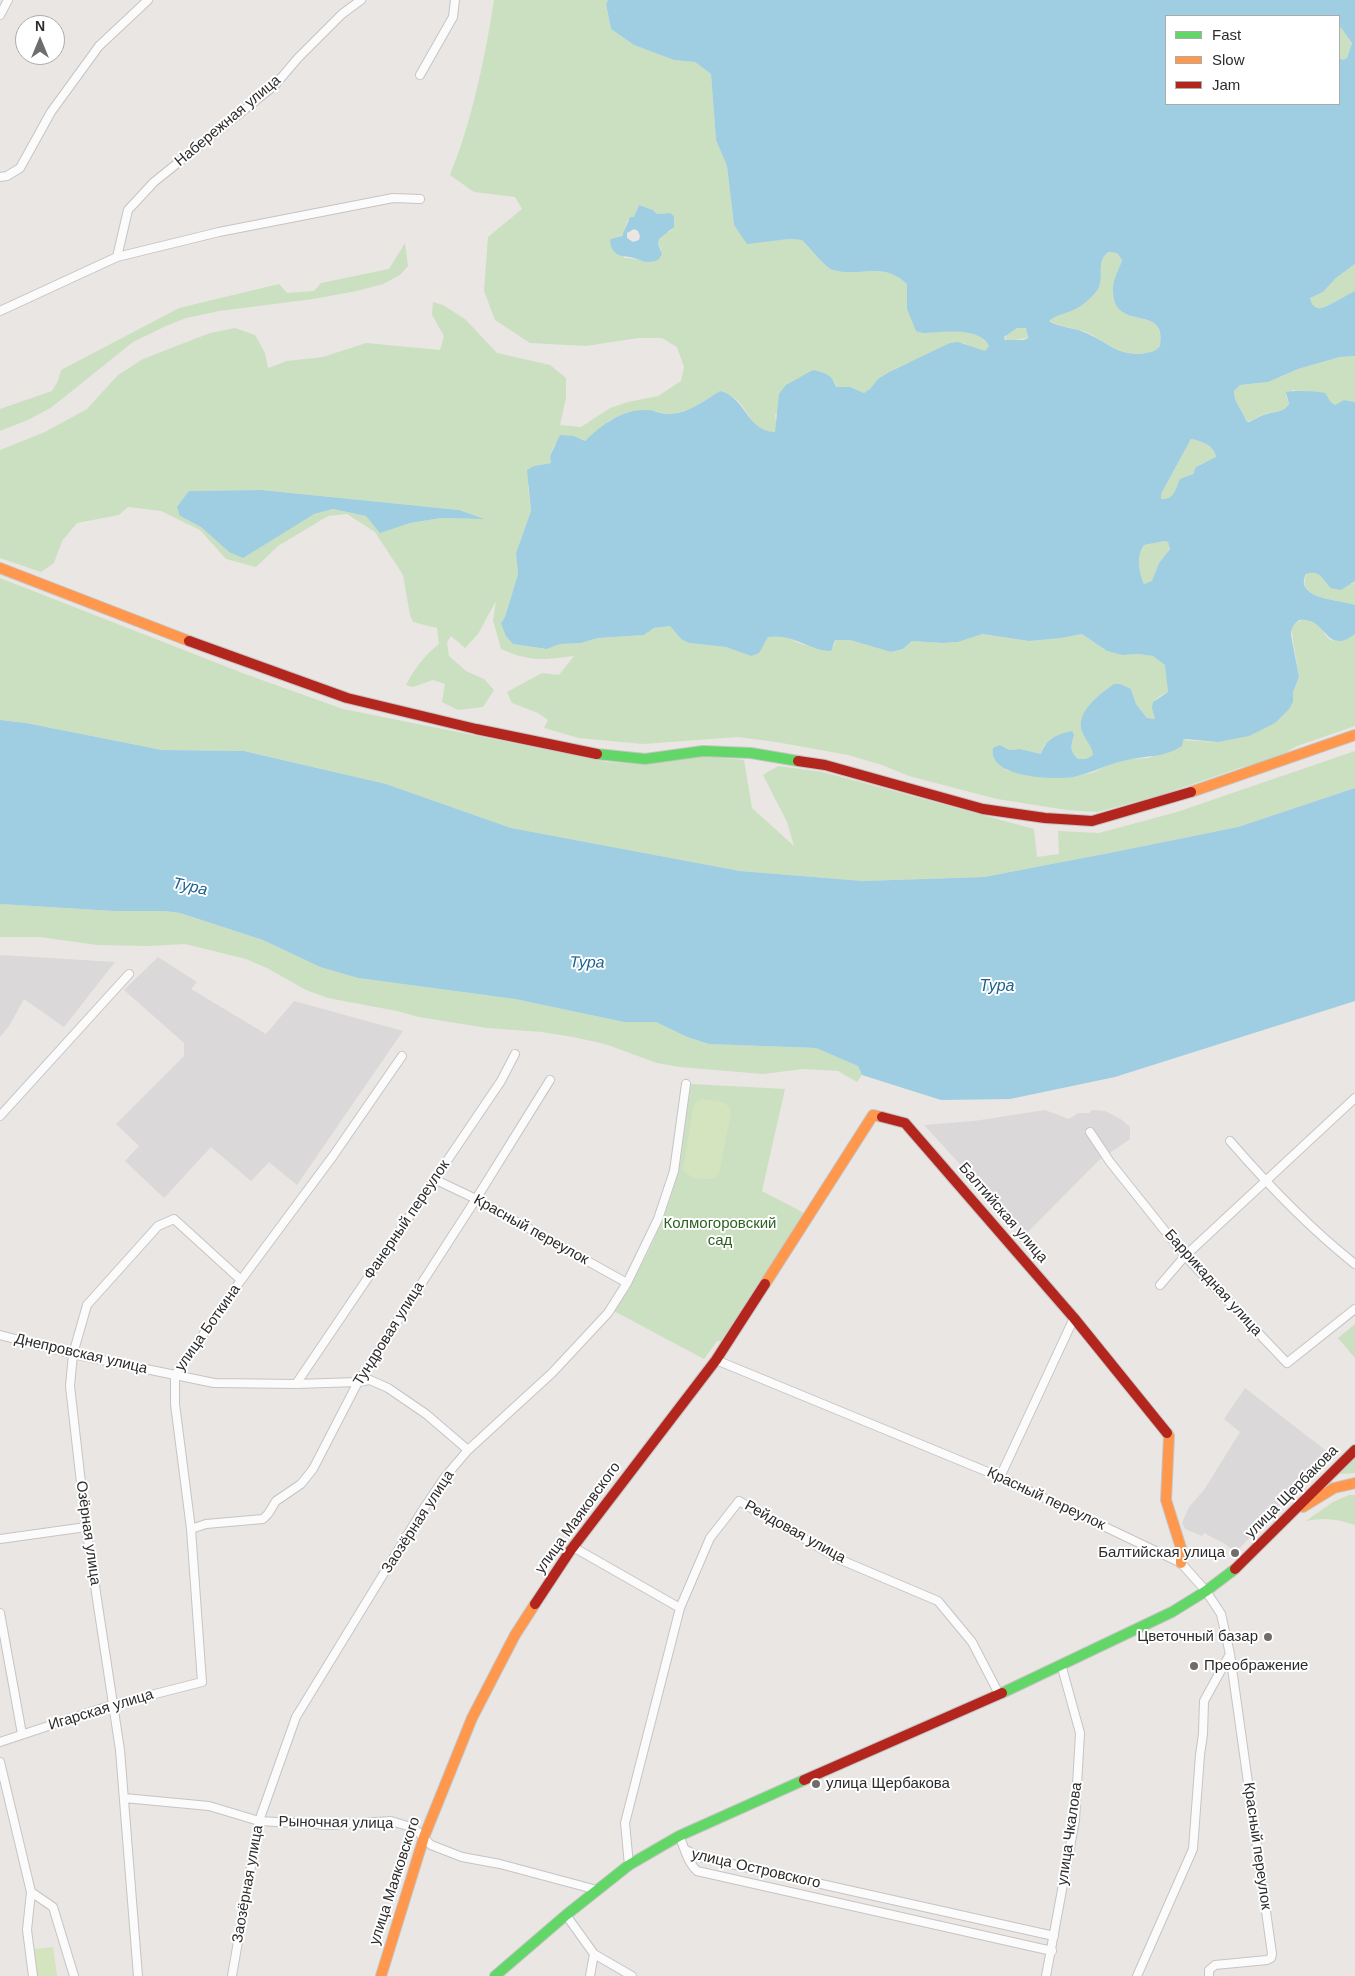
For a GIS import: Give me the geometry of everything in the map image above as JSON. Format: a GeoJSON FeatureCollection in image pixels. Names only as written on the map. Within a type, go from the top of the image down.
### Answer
{"type":"FeatureCollection","features":[{"type":"Feature","properties":{"kind":"street"},"geometry":{"type":"LineString","coordinates":[[0,15],[8,0]]}},
{"type":"Feature","properties":{"kind":"street"},"geometry":{"type":"LineString","coordinates":[[0,177],[7,176],[20,168],[51,112],[100,46],[148,0]]}},
{"type":"Feature","properties":{"kind":"street","name":"Набережная улица"},"geometry":{"type":"LineString","coordinates":[[117,257],[128,210],[154,182],[275,85],[298,58],[342,14],[361,0]]}},
{"type":"Feature","properties":{"kind":"street"},"geometry":{"type":"LineString","coordinates":[[420,75],[453,17],[455,0]]}},
{"type":"Feature","properties":{"kind":"street"},"geometry":{"type":"LineString","coordinates":[[0,311],[117,257],[218,232],[393,198],[420,199]]}},
{"type":"Feature","properties":{"kind":"street"},"geometry":{"type":"LineString","coordinates":[[0,568],[244,662],[338,694],[458,724],[608,756],[645,759],[703,751],[751,753],[824,765],[983,809],[1045,818],[1092,821],[1174,798],[1355,735]]}},
{"type":"Feature","properties":{"kind":"street"},"geometry":{"type":"LineString","coordinates":[[0,1116],[129,974]]}},
{"type":"Feature","properties":{"kind":"street","name":"Фанерный переулок"},"geometry":{"type":"LineString","coordinates":[[296,1384],[501,1081],[516,1054]]}},
{"type":"Feature","properties":{"kind":"street","name":"улица Боткина"},"geometry":{"type":"LineString","coordinates":[[202,1682],[191,1529],[175,1404],[175,1375],[241,1280],[333,1156],[402,1056]]}},
{"type":"Feature","properties":{"kind":"street","name":"Тундровая улица"},"geometry":{"type":"LineString","coordinates":[[191,1529],[206,1524],[263,1519],[276,1501],[301,1484],[314,1469],[358,1382],[550,1080]]}},
{"type":"Feature","properties":{"kind":"street","name":"Заозёрная улица"},"geometry":{"type":"LineString","coordinates":[[232,1976],[259,1821],[296,1718],[422,1511],[445,1477],[468,1450],[552,1373],[608,1313],[627,1283],[658,1219],[674,1171],[686,1084]]}},
{"type":"Feature","properties":{"kind":"street"},"geometry":{"type":"LineString","coordinates":[[1160,1285],[1185,1256],[1355,1098]]}},
{"type":"Feature","properties":{"kind":"street","name":"Балтийская улица"},"geometry":{"type":"LineString","coordinates":[[873,1115],[905,1123],[1074,1318],[1169,1436],[1166,1500],[1181,1548],[1181,1563]]}},
{"type":"Feature","properties":{"kind":"street","name":"улица Маяковского"},"geometry":{"type":"LineString","coordinates":[[381,1976],[424,1838],[472,1718],[515,1635],[573,1547],[716,1360],[873,1115]]}},
{"type":"Feature","properties":{"kind":"street","name":"Баррикадная улица"},"geometry":{"type":"LineString","coordinates":[[1090,1132],[1110,1162],[1185,1256],[1287,1362],[1355,1309]]}},
{"type":"Feature","properties":{"kind":"street"},"geometry":{"type":"LineString","coordinates":[[1230,1141],[1266,1182],[1321,1237],[1355,1264]]}},
{"type":"Feature","properties":{"kind":"street","name":"Красный переулок"},"geometry":{"type":"LineString","coordinates":[[434,1179],[476,1199],[627,1283]]}},
{"type":"Feature","properties":{"kind":"street","name":"Озёрная улица"},"geometry":{"type":"LineString","coordinates":[[138,1976],[120,1750],[86,1527],[70,1386],[73,1354],[87,1305],[158,1226],[174,1219],[241,1280]]}},
{"type":"Feature","properties":{"kind":"street"},"geometry":{"type":"LineString","coordinates":[[1000,1477],[1074,1318]]}},
{"type":"Feature","properties":{"kind":"street","name":"Днепровская улица"},"geometry":{"type":"LineString","coordinates":[[0,1335],[73,1354],[214,1383],[296,1384],[370,1380],[388,1388],[426,1414],[468,1450]]}},
{"type":"Feature","properties":{"kind":"street","name":"Красный переулок"},"geometry":{"type":"LineString","coordinates":[[716,1360],[1000,1477],[1181,1563],[1206,1591],[1221,1614],[1230,1654],[1272,1954],[1267,1960],[1216,1965],[1209,1973]]}},
{"type":"Feature","properties":{"kind":"street","name":"улица Щербакова"},"geometry":{"type":"LineString","coordinates":[[495,1976],[566,1915],[629,1865],[679,1836],[999,1694],[1172,1612],[1206,1591],[1239,1566],[1355,1450]]}},
{"type":"Feature","properties":{"kind":"street"},"geometry":{"type":"LineString","coordinates":[[1288,1518],[1332,1488],[1355,1483]]}},
{"type":"Feature","properties":{"kind":"street","name":"Рейдовая улица"},"geometry":{"type":"LineString","coordinates":[[629,1865],[625,1823],[680,1608],[710,1538],[740,1501],[841,1560],[938,1602],[972,1642],[999,1694]]}},
{"type":"Feature","properties":{"kind":"street"},"geometry":{"type":"LineString","coordinates":[[0,1539],[86,1527]]}},
{"type":"Feature","properties":{"kind":"street"},"geometry":{"type":"LineString","coordinates":[[573,1547],[680,1608]]}},
{"type":"Feature","properties":{"kind":"street"},"geometry":{"type":"LineString","coordinates":[[0,1613],[22,1734]]}},
{"type":"Feature","properties":{"kind":"street"},"geometry":{"type":"LineString","coordinates":[[1137,1976],[1193,1849],[1204,1701],[1230,1654]]}},
{"type":"Feature","properties":{"kind":"street","name":"улица Чкалова"},"geometry":{"type":"LineString","coordinates":[[1046,1976],[1075,1820],[1080,1733],[1060,1664]]}},
{"type":"Feature","properties":{"kind":"street","name":"Игарская улица"},"geometry":{"type":"LineString","coordinates":[[0,1742],[112,1705],[202,1682]]}},
{"type":"Feature","properties":{"kind":"street"},"geometry":{"type":"LineString","coordinates":[[0,1762],[31,1892],[27,1930],[33,1976]]}},
{"type":"Feature","properties":{"kind":"street","name":"Рыночная улица"},"geometry":{"type":"LineString","coordinates":[[124,1798],[210,1806],[259,1821],[331,1825],[390,1821],[414,1828],[436,1847],[462,1857],[500,1864],[597,1890]]}},
{"type":"Feature","properties":{"kind":"street"},"geometry":{"type":"LineString","coordinates":[[679,1836],[686,1850]]}},
{"type":"Feature","properties":{"kind":"street","name":"улица Островского"},"geometry":{"type":"LineString","coordinates":[[686,1850],[700,1857],[1054,1936]]}},
{"type":"Feature","properties":{"kind":"street","name":"улица Островского"},"geometry":{"type":"LineString","coordinates":[[686,1850],[689,1864],[697,1870],[1052,1951]]}},
{"type":"Feature","properties":{"kind":"street"},"geometry":{"type":"LineString","coordinates":[[31,1892],[53,1907],[74,1976]]}},
{"type":"Feature","properties":{"kind":"street"},"geometry":{"type":"LineString","coordinates":[[566,1915],[594,1954],[632,1976]]}},
{"type":"Feature","properties":{"kind":"street"},"geometry":{"type":"LineString","coordinates":[[590,1976],[594,1954]]}},
{"type":"Feature","properties":{"kind":"shaded area"},"geometry":{"type":"Polygon","coordinates":[[[0,955],[115,962],[64,1027],[24,999],[9,1026],[0,1037],[0,955]]]}},
{"type":"Feature","properties":{"kind":"shaded area"},"geometry":{"type":"Polygon","coordinates":[[[158,957],[197,982],[191,989],[266,1034],[294,1001],[403,1031],[297,1185],[269,1162],[251,1181],[211,1147],[164,1198],[125,1161],[139,1146],[116,1124],[184,1056],[184,1043],[124,990],[158,957]]]}},
{"type":"Feature","properties":{"kind":"shaded area"},"geometry":{"type":"Polygon","coordinates":[[[1045,1110],[1069,1119],[1078,1113],[1089,1113],[1092,1110],[1105,1111],[1122,1120],[1130,1127],[1130,1139],[1098,1161],[1025,1235],[924,1125],[974,1121],[1045,1110]]]}},
{"type":"Feature","properties":{"kind":"shaded area"},"geometry":{"type":"Polygon","coordinates":[[[1245,1388],[1329,1453],[1236,1552],[1204,1533],[1202,1536],[1185,1529],[1182,1523],[1189,1507],[1204,1490],[1240,1432],[1224,1419],[1245,1388]]]}},
{"type":"Feature","properties":{"kind":"green space"},"geometry":{"type":"Polygon","coordinates":[[[494,0],[608,0],[606,4],[611,29],[634,45],[674,60],[695,62],[711,74],[716,140],[727,166],[734,225],[747,243],[789,239],[802,240],[821,261],[833,270],[889,273],[907,284],[907,309],[923,333],[969,332],[984,339],[989,346],[985,351],[963,343],[925,356],[887,373],[864,393],[850,387],[836,387],[834,380],[775,415],[777,427],[775,432],[761,429],[752,421],[737,400],[720,391],[691,409],[670,415],[655,411],[621,415],[610,420],[585,441],[574,436],[555,444],[550,455],[551,463],[534,466],[528,487],[531,511],[516,553],[518,574],[505,617],[501,623],[513,644],[547,649],[560,644],[581,643],[598,638],[644,635],[654,628],[670,626],[681,639],[689,643],[726,647],[751,656],[764,644],[768,636],[785,637],[809,646],[834,646],[835,640],[850,640],[891,652],[903,649],[912,641],[958,642],[981,634],[1029,641],[1082,634],[1107,651],[1122,655],[1138,654],[1153,656],[1166,665],[1168,692],[1155,700],[1153,706],[1155,719],[1147,718],[1136,704],[1131,689],[1082,733],[1093,748],[1093,755],[1086,759],[1078,759],[1072,751],[1074,735],[1044,745],[1041,754],[1020,749],[1009,750],[1000,745],[1006,770],[1048,778],[1092,773],[1109,765],[1130,759],[1149,758],[1183,740],[1218,742],[1293,702],[1293,692],[1299,677],[1291,628],[1301,620],[1309,620],[1317,623],[1327,637],[1333,641],[1355,634],[1355,726],[1297,746],[1275,759],[1239,768],[1161,795],[1097,812],[1067,810],[997,799],[909,776],[882,765],[848,755],[776,742],[738,737],[643,744],[579,738],[544,728],[548,720],[538,713],[512,703],[507,692],[542,673],[559,675],[574,656],[537,659],[501,649],[493,620],[496,601],[478,634],[465,648],[451,636],[447,642],[449,656],[466,671],[484,679],[494,690],[483,707],[458,710],[442,702],[445,684],[433,680],[413,687],[406,685],[420,663],[439,644],[437,628],[413,622],[403,575],[375,532],[347,514],[328,516],[278,546],[256,567],[226,559],[200,530],[161,511],[128,507],[119,515],[77,523],[62,541],[54,563],[41,572],[0,558],[0,450],[45,432],[87,409],[118,375],[143,359],[210,333],[235,328],[255,335],[265,353],[268,368],[287,361],[323,357],[366,343],[440,350],[444,336],[432,315],[433,302],[443,305],[465,319],[497,353],[550,365],[566,378],[566,398],[560,425],[581,427],[610,408],[658,396],[681,381],[684,367],[677,347],[662,338],[638,338],[586,346],[530,343],[495,320],[484,291],[488,237],[522,209],[515,197],[474,192],[450,175],[471,111],[482,67],[494,0]],[[639,205],[634,217],[627,221],[624,233],[618,238],[624,258],[649,261],[658,260],[661,249],[658,244],[659,238],[671,231],[674,216],[670,213],[657,214],[653,210],[639,205]],[[261,490],[189,491],[180,516],[201,527],[229,552],[314,514],[333,509],[366,516],[380,532],[410,523],[441,518],[482,519],[459,510],[261,490]]]}},
{"type":"Feature","properties":{"kind":"green space"},"geometry":{"type":"Polygon","coordinates":[[[1340,26],[1352,43],[1347,58],[1343,60],[1340,58],[1340,26]]]}},
{"type":"Feature","properties":{"kind":"green space"},"geometry":{"type":"Polygon","coordinates":[[[405,243],[408,266],[400,275],[383,284],[313,299],[219,311],[186,318],[133,342],[52,407],[30,419],[0,431],[0,409],[52,391],[58,381],[61,370],[179,308],[279,284],[287,293],[314,291],[321,283],[389,269],[405,243]]]}},
{"type":"Feature","properties":{"kind":"green space"},"geometry":{"type":"Polygon","coordinates":[[[1109,252],[1117,253],[1122,260],[1113,289],[1116,305],[1123,312],[1131,316],[1156,325],[1160,333],[1160,346],[1154,351],[1137,354],[1122,351],[1086,332],[1057,325],[1049,320],[1082,304],[1093,295],[1100,284],[1102,259],[1109,252]]]}},
{"type":"Feature","properties":{"kind":"green space"},"geometry":{"type":"Polygon","coordinates":[[[1355,264],[1355,291],[1322,308],[1317,308],[1312,304],[1310,298],[1323,292],[1336,278],[1355,264]]]}},
{"type":"Feature","properties":{"kind":"green space"},"geometry":{"type":"Polygon","coordinates":[[[1021,327],[1027,329],[1027,338],[1009,341],[1005,339],[1011,331],[1021,327]]]}},
{"type":"Feature","properties":{"kind":"green space"},"geometry":{"type":"Polygon","coordinates":[[[1355,356],[1355,402],[1344,400],[1335,405],[1329,402],[1324,393],[1293,390],[1286,395],[1289,404],[1284,409],[1246,421],[1235,400],[1234,391],[1240,385],[1268,382],[1298,369],[1340,357],[1355,356]]]}},
{"type":"Feature","properties":{"kind":"green space"},"geometry":{"type":"Polygon","coordinates":[[[1191,439],[1203,442],[1213,449],[1216,457],[1198,466],[1193,473],[1182,480],[1170,498],[1161,499],[1161,494],[1191,439]]]}},
{"type":"Feature","properties":{"kind":"green space"},"geometry":{"type":"Polygon","coordinates":[[[1168,542],[1170,549],[1159,563],[1152,582],[1144,584],[1139,564],[1141,549],[1144,545],[1168,542]]]}},
{"type":"Feature","properties":{"kind":"green space"},"geometry":{"type":"Polygon","coordinates":[[[1312,572],[1322,575],[1327,584],[1352,584],[1355,581],[1355,605],[1330,600],[1312,593],[1307,589],[1304,582],[1307,574],[1312,572]]]}},
{"type":"Feature","properties":{"kind":"green space"},"geometry":{"type":"Polygon","coordinates":[[[0,578],[245,674],[343,709],[607,762],[646,764],[706,756],[744,760],[752,808],[794,846],[787,822],[763,775],[778,766],[823,772],[1034,829],[1037,857],[1059,854],[1058,831],[1099,833],[1177,812],[1355,751],[1355,788],[1238,827],[984,877],[863,881],[740,871],[511,828],[386,784],[245,751],[162,750],[26,723],[0,720],[0,578]]]}},
{"type":"Feature","properties":{"kind":"green space"},"geometry":{"type":"Polygon","coordinates":[[[0,904],[180,913],[263,940],[320,967],[358,978],[515,999],[624,1022],[656,1022],[687,1037],[709,1044],[816,1048],[858,1066],[862,1075],[857,1082],[838,1071],[804,1069],[763,1074],[680,1067],[657,1063],[605,1044],[573,1037],[542,1032],[487,1028],[419,1017],[328,998],[306,990],[267,968],[246,959],[185,944],[149,946],[97,945],[40,937],[0,937],[0,904]]]}},
{"type":"Feature","properties":{"kind":"green space","name":"Колмогоровский сад"},"geometry":{"type":"Polygon","coordinates":[[[691,1084],[785,1089],[762,1191],[804,1213],[801,1222],[721,1341],[717,1341],[704,1359],[614,1311],[652,1244],[667,1208],[678,1171],[691,1084]]]}},
{"type":"Feature","properties":{"kind":"green space"},"geometry":{"type":"Polygon","coordinates":[[[703,1099],[725,1103],[731,1113],[719,1174],[706,1179],[695,1178],[683,1170],[693,1107],[696,1102],[703,1099]]]}},
{"type":"Feature","properties":{"kind":"green space"},"geometry":{"type":"Polygon","coordinates":[[[1355,1324],[1355,1358],[1338,1338],[1355,1324]]]}},
{"type":"Feature","properties":{"kind":"green space"},"geometry":{"type":"Polygon","coordinates":[[[1355,1457],[1355,1473],[1337,1474],[1355,1457]]]}},
{"type":"Feature","properties":{"kind":"green space"},"geometry":{"type":"Polygon","coordinates":[[[1349,1495],[1355,1495],[1355,1525],[1331,1519],[1306,1521],[1333,1502],[1349,1495]]]}},
{"type":"Feature","properties":{"kind":"green space"},"geometry":{"type":"Polygon","coordinates":[[[53,1947],[57,1976],[37,1976],[33,1949],[53,1947]]]}},
{"type":"Feature","properties":{"kind":"water"},"geometry":{"type":"Polygon","coordinates":[[[608,0],[1355,0],[1355,264],[1336,278],[1323,292],[1310,298],[1314,306],[1322,308],[1355,291],[1355,356],[1340,357],[1298,369],[1268,382],[1240,385],[1234,391],[1237,403],[1246,421],[1249,422],[1265,414],[1284,409],[1289,404],[1286,392],[1289,391],[1323,392],[1335,405],[1344,400],[1355,402],[1355,581],[1341,590],[1331,588],[1321,576],[1311,573],[1306,574],[1304,582],[1306,589],[1320,597],[1355,605],[1355,634],[1345,640],[1337,641],[1331,639],[1316,624],[1308,620],[1299,620],[1295,623],[1291,635],[1299,677],[1293,692],[1293,702],[1289,709],[1275,723],[1249,736],[1218,742],[1186,739],[1183,740],[1182,746],[1169,753],[1134,758],[1073,777],[1038,777],[1024,775],[1000,766],[994,758],[993,748],[1000,745],[1009,750],[1020,749],[1041,754],[1053,738],[1072,731],[1074,735],[1073,753],[1078,759],[1086,759],[1093,755],[1083,734],[1082,719],[1095,699],[1114,684],[1120,684],[1131,689],[1136,704],[1147,718],[1155,719],[1152,708],[1153,702],[1168,692],[1165,665],[1153,656],[1138,654],[1122,655],[1107,651],[1082,634],[1029,641],[982,634],[958,642],[912,641],[903,649],[891,652],[850,640],[835,640],[831,651],[823,650],[793,639],[777,636],[768,637],[759,653],[751,656],[726,647],[689,643],[681,639],[670,626],[654,628],[644,635],[598,638],[581,643],[560,644],[547,649],[513,644],[506,636],[501,623],[505,617],[518,574],[516,553],[531,511],[527,470],[534,466],[551,463],[550,456],[560,435],[574,436],[585,441],[606,423],[630,412],[649,410],[666,414],[678,413],[697,406],[720,391],[736,400],[758,426],[775,432],[779,394],[786,385],[813,370],[828,375],[836,387],[850,387],[864,393],[878,379],[889,372],[950,343],[958,342],[985,351],[989,346],[977,335],[969,333],[949,331],[923,333],[916,331],[907,309],[907,284],[889,273],[833,270],[802,240],[789,239],[747,244],[734,225],[727,166],[716,140],[711,74],[695,62],[674,60],[634,45],[611,29],[606,4],[608,0]],[[1109,252],[1102,259],[1101,279],[1096,292],[1079,307],[1049,321],[1081,331],[1122,351],[1137,354],[1148,353],[1160,346],[1160,333],[1156,325],[1148,320],[1121,311],[1115,303],[1113,285],[1122,260],[1117,253],[1109,252]],[[1017,328],[1004,337],[1005,340],[1024,340],[1028,338],[1026,328],[1017,328]],[[1191,439],[1161,494],[1161,499],[1172,496],[1180,479],[1193,474],[1196,467],[1216,457],[1213,449],[1203,442],[1191,439]],[[1165,541],[1144,545],[1141,549],[1139,564],[1144,584],[1152,581],[1159,563],[1170,549],[1168,542],[1165,541]]]}},
{"type":"Feature","properties":{"kind":"water"},"geometry":{"type":"Polygon","coordinates":[[[639,205],[653,210],[657,214],[670,213],[674,216],[674,227],[659,239],[658,244],[662,254],[658,260],[643,261],[619,255],[612,249],[611,239],[622,236],[630,217],[634,217],[639,205]],[[634,229],[627,233],[627,238],[633,242],[639,240],[638,231],[634,229]]]}},
{"type":"Feature","properties":{"kind":"water"},"geometry":{"type":"Polygon","coordinates":[[[261,490],[459,510],[484,519],[441,518],[410,523],[380,533],[366,516],[333,509],[314,514],[243,558],[229,552],[201,527],[180,516],[177,507],[189,491],[261,490]]]}},
{"type":"Feature","properties":{"kind":"water","name":"Тура"},"geometry":{"type":"Polygon","coordinates":[[[0,720],[26,723],[162,750],[244,751],[386,784],[511,828],[740,871],[863,881],[984,877],[1238,827],[1355,788],[1355,1001],[1115,1077],[1010,1099],[941,1100],[862,1075],[858,1066],[816,1048],[709,1044],[687,1037],[656,1022],[624,1022],[515,999],[358,978],[320,967],[263,940],[180,913],[0,904],[0,720]]]}},
{"type":"Feature","properties":{"kind":"traffic: fast"},"geometry":{"type":"LineString","coordinates":[[597,754],[645,759],[703,751],[751,753],[798,761]]}},
{"type":"Feature","properties":{"kind":"traffic: fast"},"geometry":{"type":"LineString","coordinates":[[1002,1693],[1172,1612],[1206,1591],[1235,1569]]}},
{"type":"Feature","properties":{"kind":"traffic: fast"},"geometry":{"type":"LineString","coordinates":[[495,1976],[566,1915],[629,1865],[679,1836],[804,1780]]}},
{"type":"Feature","properties":{"kind":"traffic: slow"},"geometry":{"type":"LineString","coordinates":[[0,568],[189,641]]}},
{"type":"Feature","properties":{"kind":"traffic: slow"},"geometry":{"type":"LineString","coordinates":[[1191,792],[1355,735]]}},
{"type":"Feature","properties":{"kind":"traffic: slow"},"geometry":{"type":"LineString","coordinates":[[765,1284],[873,1115],[882,1117]]}},
{"type":"Feature","properties":{"kind":"traffic: slow"},"geometry":{"type":"LineString","coordinates":[[1167,1433],[1169,1436],[1166,1500],[1181,1548],[1181,1563]]}},
{"type":"Feature","properties":{"kind":"traffic: slow"},"geometry":{"type":"LineString","coordinates":[[1303,1507],[1334,1488],[1355,1483]]}},
{"type":"Feature","properties":{"kind":"traffic: slow"},"geometry":{"type":"LineString","coordinates":[[381,1976],[424,1837],[472,1718],[515,1635],[535,1604]]}},
{"type":"Feature","properties":{"kind":"traffic: jam"},"geometry":{"type":"LineString","coordinates":[[189,641],[347,698],[476,729],[597,754]]}},
{"type":"Feature","properties":{"kind":"traffic: jam"},"geometry":{"type":"LineString","coordinates":[[798,761],[825,765],[983,809],[1045,818],[1092,821],[1191,792]]}},
{"type":"Feature","properties":{"kind":"traffic: jam"},"geometry":{"type":"LineString","coordinates":[[882,1117],[905,1123],[1074,1318],[1167,1433]]}},
{"type":"Feature","properties":{"kind":"traffic: jam"},"geometry":{"type":"LineString","coordinates":[[535,1604],[570,1551],[716,1360],[765,1284]]}},
{"type":"Feature","properties":{"kind":"traffic: jam"},"geometry":{"type":"LineString","coordinates":[[1235,1569],[1355,1450]]}},
{"type":"Feature","properties":{"kind":"traffic: jam"},"geometry":{"type":"LineString","coordinates":[[804,1780],[1002,1693]]}},
{"type":"Feature","properties":{"kind":"place","name":"Балтийская улица"},"geometry":{"type":"Point","coordinates":[1235,1553]}},
{"type":"Feature","properties":{"kind":"place","name":"Цветочный базар"},"geometry":{"type":"Point","coordinates":[1268,1637]}},
{"type":"Feature","properties":{"kind":"place","name":"Преображение"},"geometry":{"type":"Point","coordinates":[1194,1666]}},
{"type":"Feature","properties":{"kind":"place","name":"улица Щербакова"},"geometry":{"type":"Point","coordinates":[816,1784]}}]}
